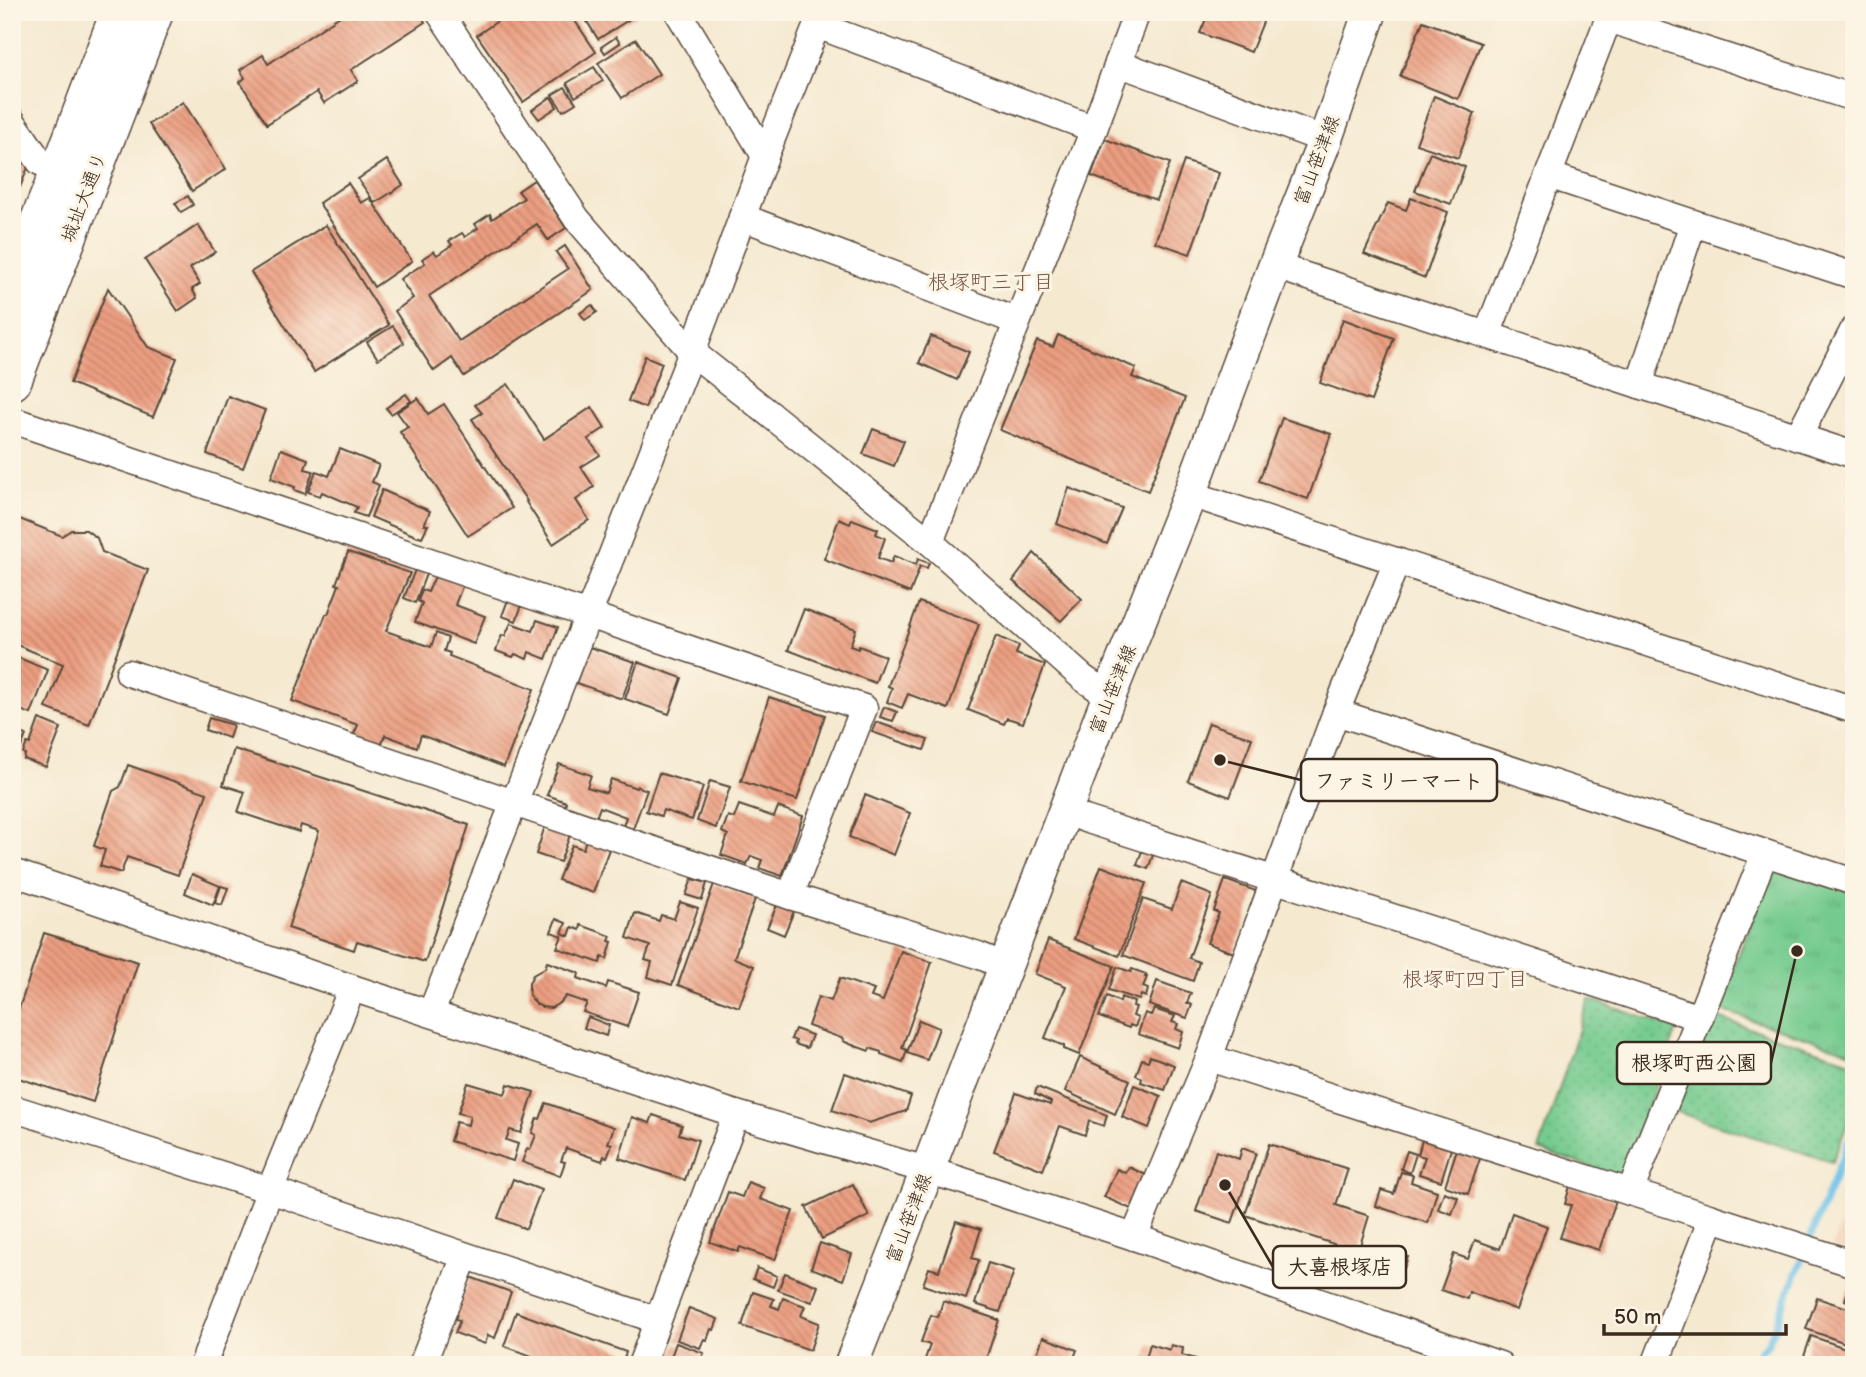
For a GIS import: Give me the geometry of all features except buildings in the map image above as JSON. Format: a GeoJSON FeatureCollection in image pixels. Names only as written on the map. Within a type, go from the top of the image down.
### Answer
{"type":"FeatureCollection","features":[{"type":"Feature","properties":{"kind":"highway","name":"城址大通り"},"geometry":{"type":"LineString","coordinates":[[12,288],[22,231],[61,171],[120,12]]}},
{"type":"Feature","properties":{"kind":"highway","name":"城址大通り"},"geometry":{"type":"LineString","coordinates":[[12,381],[154,12]]}},
{"type":"Feature","properties":{"kind":"main road","name":"富山笹津線"},"geometry":{"type":"LineString","coordinates":[[851,1365],[1109,696],[1190,494],[1325,140],[1370,12]]}},
{"type":"Feature","properties":{"kind":"street"},"geometry":{"type":"LineString","coordinates":[[439,12],[577,219],[692,352],[930,542],[1083,678],[1109,696]]}},
{"type":"Feature","properties":{"kind":"street"},"geometry":{"type":"LineString","coordinates":[[678,12],[765,156]]}},
{"type":"Feature","properties":{"kind":"street"},"geometry":{"type":"LineString","coordinates":[[930,542],[1094,129],[1137,12]]}},
{"type":"Feature","properties":{"kind":"street"},"geometry":{"type":"LineString","coordinates":[[1487,335],[1610,16],[1854,98]]}},
{"type":"Feature","properties":{"kind":"street"},"geometry":{"type":"LineString","coordinates":[[431,1013],[692,352],[820,18],[1094,129]]}},
{"type":"Feature","properties":{"kind":"street"},"geometry":{"type":"LineString","coordinates":[[1118,63],[1325,140]]}},
{"type":"Feature","properties":{"kind":"street"},"geometry":{"type":"LineString","coordinates":[[12,121],[40,162],[61,171]]}},
{"type":"Feature","properties":{"kind":"street"},"geometry":{"type":"LineString","coordinates":[[1548,175],[1854,276]]}},
{"type":"Feature","properties":{"kind":"street"},"geometry":{"type":"LineString","coordinates":[[742,217],[1016,321]]}},
{"type":"Feature","properties":{"kind":"street"},"geometry":{"type":"LineString","coordinates":[[1639,385],[1693,223]]}},
{"type":"Feature","properties":{"kind":"street"},"geometry":{"type":"LineString","coordinates":[[1275,266],[1854,455]]}},
{"type":"Feature","properties":{"kind":"street"},"geometry":{"type":"LineString","coordinates":[[1798,437],[1854,329]]}},
{"type":"Feature","properties":{"kind":"street"},"geometry":{"type":"LineString","coordinates":[[12,420],[864,708],[790,896]]}},
{"type":"Feature","properties":{"kind":"street"},"geometry":{"type":"LineString","coordinates":[[1190,494],[1854,710]]}},
{"type":"Feature","properties":{"kind":"street"},"geometry":{"type":"LineString","coordinates":[[1134,1237],[1209,1058],[1336,712],[1397,561]]}},
{"type":"Feature","properties":{"kind":"street"},"geometry":{"type":"LineString","coordinates":[[129,673],[1005,966]]}},
{"type":"Feature","properties":{"kind":"street"},"geometry":{"type":"LineString","coordinates":[[1336,712],[1854,882]]}},
{"type":"Feature","properties":{"kind":"street"},"geometry":{"type":"LineString","coordinates":[[1065,810],[1085,819],[1700,1017]]}},
{"type":"Feature","properties":{"kind":"street"},"geometry":{"type":"LineString","coordinates":[[1630,1192],[1765,853]]}},
{"type":"Feature","properties":{"kind":"street"},"geometry":{"type":"LineString","coordinates":[[12,872],[352,988],[736,1114],[928,1169],[1134,1237],[1445,1357],[1500,1365]]}},
{"type":"Feature","properties":{"kind":"street"},"geometry":{"type":"LineString","coordinates":[[203,1365],[352,988]]}},
{"type":"Feature","properties":{"kind":"street"},"geometry":{"type":"LineString","coordinates":[[1209,1058],[1854,1264]]}},
{"type":"Feature","properties":{"kind":"street"},"geometry":{"type":"LineString","coordinates":[[12,1108],[270,1190],[657,1320]]}},
{"type":"Feature","properties":{"kind":"street"},"geometry":{"type":"LineString","coordinates":[[641,1365],[736,1114]]}},
{"type":"Feature","properties":{"kind":"street"},"geometry":{"type":"LineString","coordinates":[[1655,1365],[1713,1217]]}},
{"type":"Feature","properties":{"kind":"street"},"geometry":{"type":"LineString","coordinates":[[422,1365],[465,1256]]}},
{"type":"Feature","properties":{"kind":"shaded area"},"geometry":{"type":"Polygon","coordinates":[[[1854,1194],[1854,1255],[1832,1247],[1854,1194]]]}},
{"type":"Feature","properties":{"kind":"green space"},"geometry":{"type":"Polygon","coordinates":[[[1781,869],[1854,893],[1854,1053],[1717,1009],[1770,875],[1781,869]]]}},
{"type":"Feature","properties":{"kind":"green space"},"geometry":{"type":"Polygon","coordinates":[[[1589,999],[1677,1029],[1622,1177],[1539,1150],[1589,999]]]}},
{"type":"Feature","properties":{"kind":"green space"},"geometry":{"type":"Polygon","coordinates":[[[1712,1016],[1854,1062],[1854,1108],[1832,1162],[1673,1111],[1712,1016]]]}},
{"type":"Feature","properties":{"kind":"waterway"},"geometry":{"type":"LineString","coordinates":[[1754,1365],[1760,1351],[1768,1344],[1854,1128]]}},
{"type":"Feature","properties":{"kind":"place","name":"ファミリーマート"},"geometry":{"type":"Point","coordinates":[1220,760]}},
{"type":"Feature","properties":{"kind":"place","name":"根塚町西公園"},"geometry":{"type":"Point","coordinates":[1797,951]}},
{"type":"Feature","properties":{"kind":"place","name":"大喜根塚店"},"geometry":{"type":"Point","coordinates":[1225,1185]}},
{"type":"Feature","properties":{"kind":"district","name":"根塚町三丁目"},"geometry":{"type":"Point","coordinates":[991,282]}},
{"type":"Feature","properties":{"kind":"district","name":"根塚町四丁目"},"geometry":{"type":"Point","coordinates":[1465,979]}}]}
